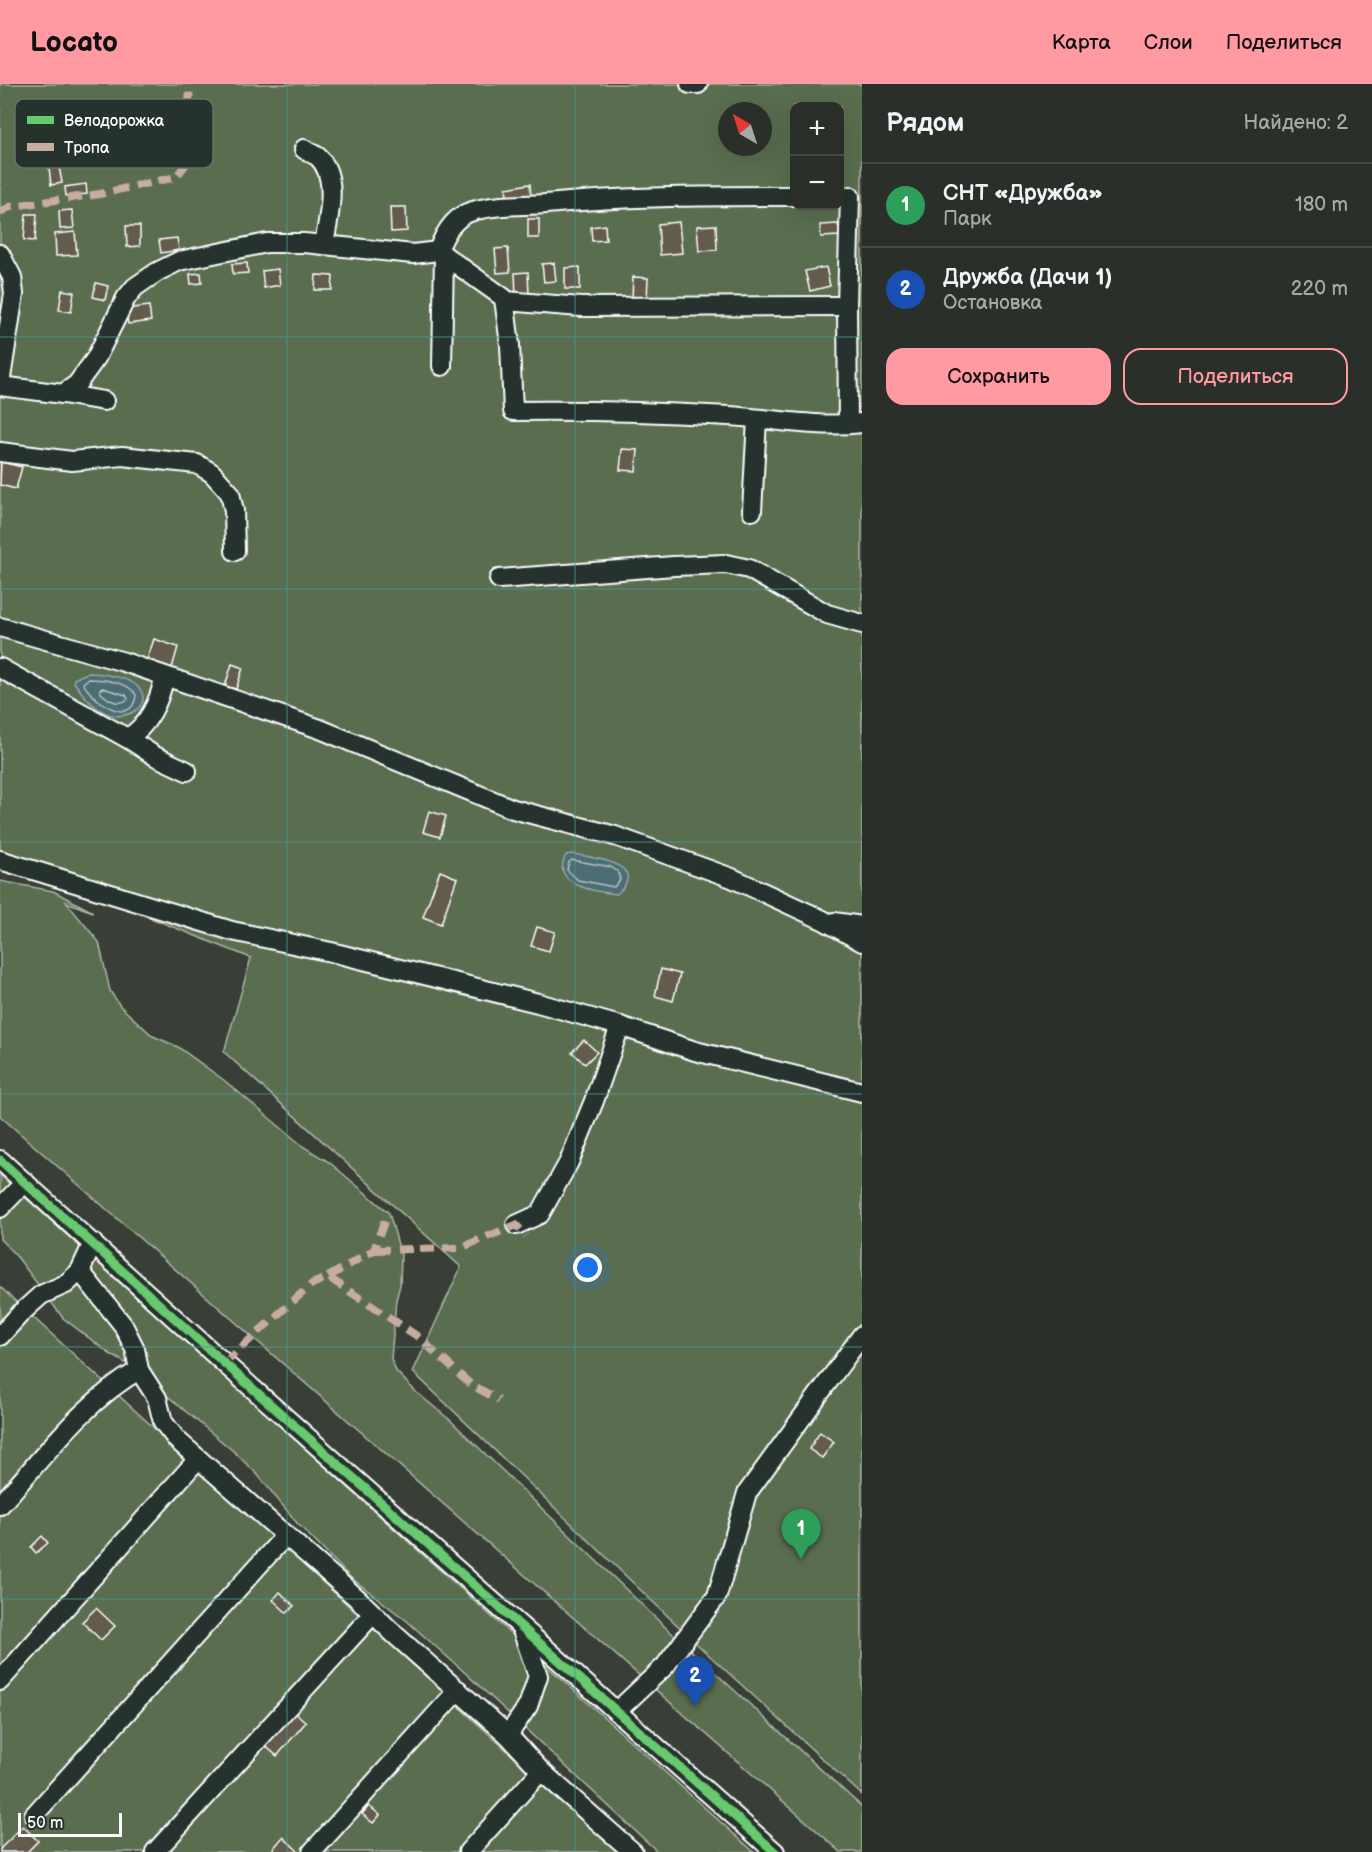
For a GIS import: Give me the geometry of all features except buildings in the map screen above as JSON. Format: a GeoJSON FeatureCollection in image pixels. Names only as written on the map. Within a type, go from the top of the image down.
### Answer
{"type":"FeatureCollection","features":[{"type":"Feature","properties":{"kind":"street"},"geometry":{"type":"LineString","coordinates":[[690,84],[698,84]]}},
{"type":"Feature","properties":{"kind":"street"},"geometry":{"type":"LineString","coordinates":[[304,149],[318,157],[328,172],[330,186],[324,245]]}},
{"type":"Feature","properties":{"kind":"street"},"geometry":{"type":"LineString","coordinates":[[442,366],[441,253],[443,236],[452,224],[471,211],[607,198],[790,196]]}},
{"type":"Feature","properties":{"kind":"street"},"geometry":{"type":"LineString","coordinates":[[63,394],[78,384],[96,358],[126,298],[135,287],[158,272],[179,261],[267,243],[304,243],[402,253],[441,253],[504,298],[510,345],[513,411],[583,410],[855,424],[847,306],[850,196]]}},
{"type":"Feature","properties":{"kind":"street"},"geometry":{"type":"LineString","coordinates":[[0,254],[12,277],[14,294],[0,385],[104,401]]}},
{"type":"Feature","properties":{"kind":"street"},"geometry":{"type":"LineString","coordinates":[[505,301],[581,307],[847,306]]}},
{"type":"Feature","properties":{"kind":"street"},"geometry":{"type":"LineString","coordinates":[[752,510],[757,418]]}},
{"type":"Feature","properties":{"kind":"street"},"geometry":{"type":"LineString","coordinates":[[0,452],[72,462],[122,456],[197,464],[212,473],[230,493],[234,511],[236,550]]}},
{"type":"Feature","properties":{"kind":"street"},"geometry":{"type":"LineString","coordinates":[[499,579],[726,564],[749,569],[827,614],[862,624]]}},
{"type":"Feature","properties":{"kind":"street"},"geometry":{"type":"LineString","coordinates":[[0,627],[124,662],[164,678],[320,729],[513,808],[615,836],[732,878],[823,920],[862,942]]}},
{"type":"Feature","properties":{"kind":"street"},"geometry":{"type":"LineString","coordinates":[[0,668],[127,738],[155,756],[187,771]]}},
{"type":"Feature","properties":{"kind":"street"},"geometry":{"type":"LineString","coordinates":[[127,738],[136,734],[149,716],[161,693],[164,678]]}},
{"type":"Feature","properties":{"kind":"street"},"geometry":{"type":"LineString","coordinates":[[0,860],[232,931],[331,952],[620,1026],[695,1051],[862,1092]]}},
{"type":"Feature","properties":{"kind":"street"},"geometry":{"type":"LineString","coordinates":[[823,920],[862,926]]}},
{"type":"Feature","properties":{"kind":"street"},"geometry":{"type":"LineString","coordinates":[[516,1225],[540,1214],[569,1162],[594,1101],[620,1026]]}},
{"type":"Feature","properties":{"kind":"street"},"geometry":{"type":"LineString","coordinates":[[0,1161],[775,1852]]}},
{"type":"Feature","properties":{"kind":"street"},"geometry":{"type":"LineString","coordinates":[[0,1208],[25,1182]]}},
{"type":"Feature","properties":{"kind":"street"},"geometry":{"type":"LineString","coordinates":[[0,1336],[41,1295],[66,1284],[80,1271],[93,1243]]}},
{"type":"Feature","properties":{"kind":"street"},"geometry":{"type":"LineString","coordinates":[[80,1271],[123,1324],[135,1348],[139,1370],[157,1398],[163,1422],[177,1440],[508,1735],[541,1771],[628,1850]]}},
{"type":"Feature","properties":{"kind":"street"},"geometry":{"type":"LineString","coordinates":[[617,1710],[665,1666],[717,1596],[747,1493],[862,1335]]}},
{"type":"Feature","properties":{"kind":"street"},"geometry":{"type":"LineString","coordinates":[[0,1505],[92,1405],[122,1380],[139,1370]]}},
{"type":"Feature","properties":{"kind":"street"},"geometry":{"type":"LineString","coordinates":[[0,1681],[198,1459]]}},
{"type":"Feature","properties":{"kind":"street"},"geometry":{"type":"LineString","coordinates":[[34,1815],[285,1536]]}},
{"type":"Feature","properties":{"kind":"street"},"geometry":{"type":"LineString","coordinates":[[155,1852],[373,1614]]}},
{"type":"Feature","properties":{"kind":"street"},"geometry":{"type":"LineString","coordinates":[[508,1735],[528,1706],[538,1676],[521,1625]]}},
{"type":"Feature","properties":{"kind":"street"},"geometry":{"type":"LineString","coordinates":[[312,1852],[458,1690]]}},
{"type":"Feature","properties":{"kind":"street"},"geometry":{"type":"LineString","coordinates":[[468,1852],[541,1771]]}},
{"type":"Feature","properties":{"kind":"green space"},"geometry":{"type":"Polygon","coordinates":[[[0,84],[862,84],[862,1795],[699,1646],[413,1372],[461,1267],[224,1052],[251,958],[0,858],[0,84]]]}},
{"type":"Feature","properties":{"kind":"green space"},"geometry":{"type":"Polygon","coordinates":[[[0,881],[53,891],[93,912],[66,902],[99,942],[110,991],[121,1007],[153,1036],[178,1047],[225,1081],[304,1147],[329,1162],[389,1213],[401,1255],[400,1285],[396,1300],[391,1359],[396,1371],[663,1625],[862,1807],[862,1852],[841,1852],[0,1116],[0,881]]]}},
{"type":"Feature","properties":{"kind":"green space"},"geometry":{"type":"Polygon","coordinates":[[[0,1175],[754,1852],[658,1852],[462,1670],[407,1621],[349,1576],[297,1523],[257,1474],[233,1451],[133,1367],[110,1354],[63,1318],[18,1258],[0,1239],[0,1175]]]}},
{"type":"Feature","properties":{"kind":"green space"},"geometry":{"type":"Polygon","coordinates":[[[0,1287],[618,1852],[0,1852],[0,1287]]]}},
{"type":"Feature","properties":{"kind":"water"},"geometry":{"type":"Polygon","coordinates":[[[87,673],[114,676],[135,684],[143,695],[143,701],[135,711],[129,714],[115,716],[108,714],[89,701],[74,682],[74,679],[87,673]]]}},
{"type":"Feature","properties":{"kind":"water"},"geometry":{"type":"Polygon","coordinates":[[[571,854],[614,864],[623,869],[627,875],[626,884],[617,894],[577,885],[569,880],[562,865],[566,855],[571,854]]]}},
{"type":"Feature","properties":{"kind":"marked path"},"geometry":{"type":"LineString","coordinates":[[189,99],[190,84]]}},
{"type":"Feature","properties":{"kind":"marked path"},"geometry":{"type":"LineString","coordinates":[[0,212],[12,206],[100,194],[176,177],[183,168]]}},
{"type":"Feature","properties":{"kind":"marked path"},"geometry":{"type":"LineString","coordinates":[[328,1277],[374,1250],[385,1219]]}},
{"type":"Feature","properties":{"kind":"marked path"},"geometry":{"type":"LineString","coordinates":[[374,1250],[460,1248],[516,1225],[526,1236]]}},
{"type":"Feature","properties":{"kind":"marked path"},"geometry":{"type":"LineString","coordinates":[[224,1363],[312,1284],[328,1277],[417,1336],[470,1384],[499,1400]]}},
{"type":"Feature","properties":{"kind":"cycle path"},"geometry":{"type":"LineString","coordinates":[[0,1160],[224,1363],[775,1852]]}},
{"type":"Feature","properties":{"kind":"place","name":"СНТ «Дружба»"},"geometry":{"type":"Point","coordinates":[801,1559]}},
{"type":"Feature","properties":{"kind":"place","name":"Дружба (Дачи 1)"},"geometry":{"type":"Point","coordinates":[695,1706]}}]}
